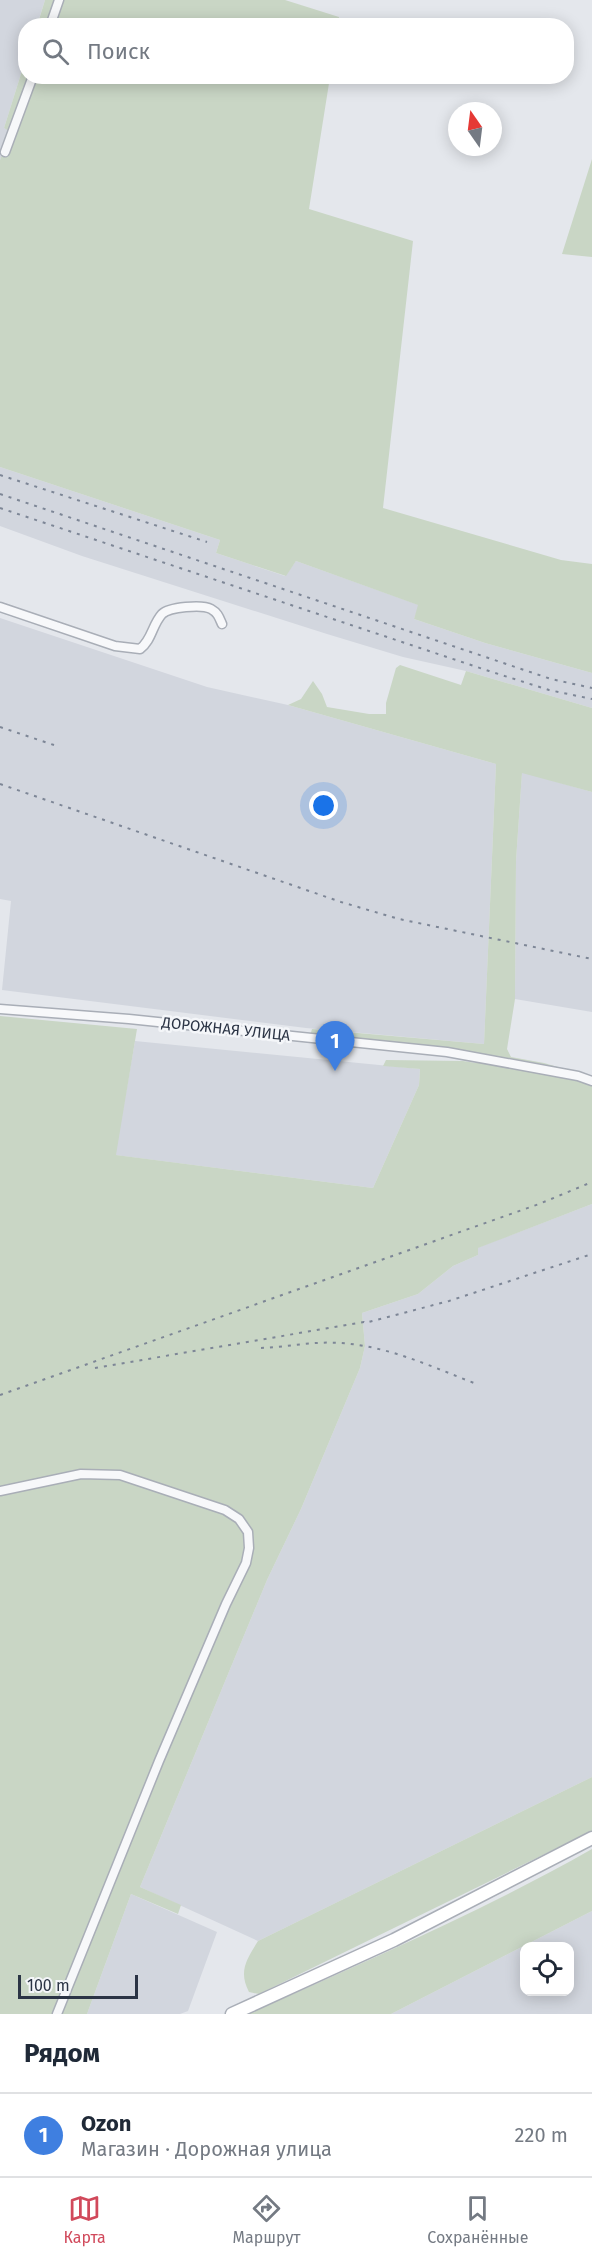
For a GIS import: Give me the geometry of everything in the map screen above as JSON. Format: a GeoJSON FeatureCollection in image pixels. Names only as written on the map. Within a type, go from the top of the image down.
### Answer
{"type":"FeatureCollection","features":[{"type":"Feature","properties":{"kind":"main road"},"geometry":{"type":"LineString","coordinates":[[232,2014],[394,1940],[592,1838]]}},
{"type":"Feature","properties":{"kind":"street"},"geometry":{"type":"LineString","coordinates":[[53,18],[59,0]]}},
{"type":"Feature","properties":{"kind":"street"},"geometry":{"type":"LineString","coordinates":[[5,152],[30,84]]}},
{"type":"Feature","properties":{"kind":"street"},"geometry":{"type":"LineString","coordinates":[[0,607],[115,646],[140,649],[147,644],[160,616],[166,610],[195,606],[209,608],[218,614],[222,624]]}},
{"type":"Feature","properties":{"kind":"street","name":"ДОРОЖНАЯ УЛИЦА"},"geometry":{"type":"LineString","coordinates":[[0,1009],[129,1019],[447,1052],[567,1074],[592,1082]]}},
{"type":"Feature","properties":{"kind":"street"},"geometry":{"type":"LineString","coordinates":[[0,1491],[81,1474],[120,1475],[225,1510],[239,1519],[248,1532],[249,1548],[246,1563],[226,1604],[159,1761],[57,2014]]}},
{"type":"Feature","properties":{"kind":"shaded area"},"geometry":{"type":"Polygon","coordinates":[[[0,0],[45,0],[39,18],[18,18],[18,83],[4,128],[11,131],[0,160],[0,0]]]}},
{"type":"Feature","properties":{"kind":"shaded area"},"geometry":{"type":"Polygon","coordinates":[[[0,467],[220,540],[216,553],[285,576],[296,561],[419,605],[414,619],[485,643],[592,673],[592,708],[327,634],[82,556],[0,526],[0,467]]]}},
{"type":"Feature","properties":{"kind":"shaded area"},"geometry":{"type":"Polygon","coordinates":[[[0,618],[207,687],[288,705],[496,764],[484,1044],[306,1028],[2,990],[11,901],[0,899],[0,618]]]}},
{"type":"Feature","properties":{"kind":"shaded area"},"geometry":{"type":"Polygon","coordinates":[[[522,772],[592,792],[592,1012],[515,999],[516,861],[522,772]]]}},
{"type":"Feature","properties":{"kind":"shaded area"},"geometry":{"type":"Polygon","coordinates":[[[135,1041],[420,1069],[419,1085],[373,1188],[115,1155],[135,1041]]]}},
{"type":"Feature","properties":{"kind":"shaded area"},"geometry":{"type":"Polygon","coordinates":[[[592,1204],[592,1777],[258,1941],[140,1887],[267,1580],[301,1509],[360,1368],[365,1346],[362,1313],[418,1294],[453,1266],[478,1255],[477,1248],[592,1204]]]}},
{"type":"Feature","properties":{"kind":"shaded area"},"geometry":{"type":"Polygon","coordinates":[[[131,1894],[217,1932],[188,2011],[180,2014],[87,2014],[131,1894]]]}},
{"type":"Feature","properties":{"kind":"shaded area"},"geometry":{"type":"Polygon","coordinates":[[[592,1911],[592,2014],[391,2014],[520,1948],[520,1996],[574,1996],[574,1942],[532,1942],[592,1911]]]}},
{"type":"Feature","properties":{"kind":"green space"},"geometry":{"type":"Polygon","coordinates":[[[45,0],[285,0],[339,17],[339,18],[39,18],[45,0]]]}},
{"type":"Feature","properties":{"kind":"green space"},"geometry":{"type":"Polygon","coordinates":[[[18,83],[329,84],[309,209],[413,241],[383,508],[561,560],[592,564],[592,673],[485,643],[414,619],[418,605],[296,561],[286,576],[216,553],[220,540],[0,467],[0,160],[11,132],[4,128],[18,83]]]}},
{"type":"Feature","properties":{"kind":"green space"},"geometry":{"type":"Polygon","coordinates":[[[592,159],[592,257],[562,254],[592,159]]]}},
{"type":"Feature","properties":{"kind":"green space"},"geometry":{"type":"Polygon","coordinates":[[[400,665],[461,685],[466,671],[592,708],[592,792],[522,773],[516,861],[515,999],[507,1049],[511,1057],[544,1063],[592,1077],[592,1204],[478,1248],[478,1255],[453,1266],[418,1294],[362,1313],[365,1346],[360,1368],[301,1509],[267,1580],[140,1887],[181,1905],[178,1914],[131,1894],[87,2014],[0,2014],[0,1016],[137,1029],[116,1155],[373,1188],[419,1085],[420,1069],[383,1066],[386,1060],[476,1063],[481,1056],[310,1036],[312,1029],[484,1044],[496,764],[288,705],[301,699],[313,681],[327,707],[369,714],[386,714],[386,703],[396,668],[400,665]]]}},
{"type":"Feature","properties":{"kind":"green space"},"geometry":{"type":"Polygon","coordinates":[[[592,1777],[592,1831],[259,1994],[249,1992],[244,1978],[245,1965],[258,1941],[592,1777]]]}},
{"type":"Feature","properties":{"kind":"green space"},"geometry":{"type":"Polygon","coordinates":[[[592,1849],[592,1911],[532,1942],[520,1942],[520,1948],[391,2014],[248,2014],[379,1956],[592,1849]]]}},
{"type":"Feature","properties":{"kind":"railway"},"geometry":{"type":"LineString","coordinates":[[0,475],[207,542]]}},
{"type":"Feature","properties":{"kind":"railway"},"geometry":{"type":"LineString","coordinates":[[0,494],[551,679],[592,688]]}},
{"type":"Feature","properties":{"kind":"railway"},"geometry":{"type":"LineString","coordinates":[[0,508],[489,671],[549,690],[592,699]]}},
{"type":"Feature","properties":{"kind":"railway"},"geometry":{"type":"LineString","coordinates":[[0,727],[54,745]]}},
{"type":"Feature","properties":{"kind":"railway"},"geometry":{"type":"LineString","coordinates":[[0,784],[341,902],[399,919],[592,959]]}},
{"type":"Feature","properties":{"kind":"railway"},"geometry":{"type":"LineString","coordinates":[[0,1395],[539,1204],[592,1182]]}},
{"type":"Feature","properties":{"kind":"railway"},"geometry":{"type":"LineString","coordinates":[[95,1368],[365,1323],[449,1301],[592,1254]]}},
{"type":"Feature","properties":{"kind":"railway"},"geometry":{"type":"LineString","coordinates":[[261,1348],[320,1343],[358,1345],[392,1352],[474,1383]]}},
{"type":"Feature","properties":{"kind":"place","name":"Ozon"},"geometry":{"type":"Point","coordinates":[335,1071]}}]}
